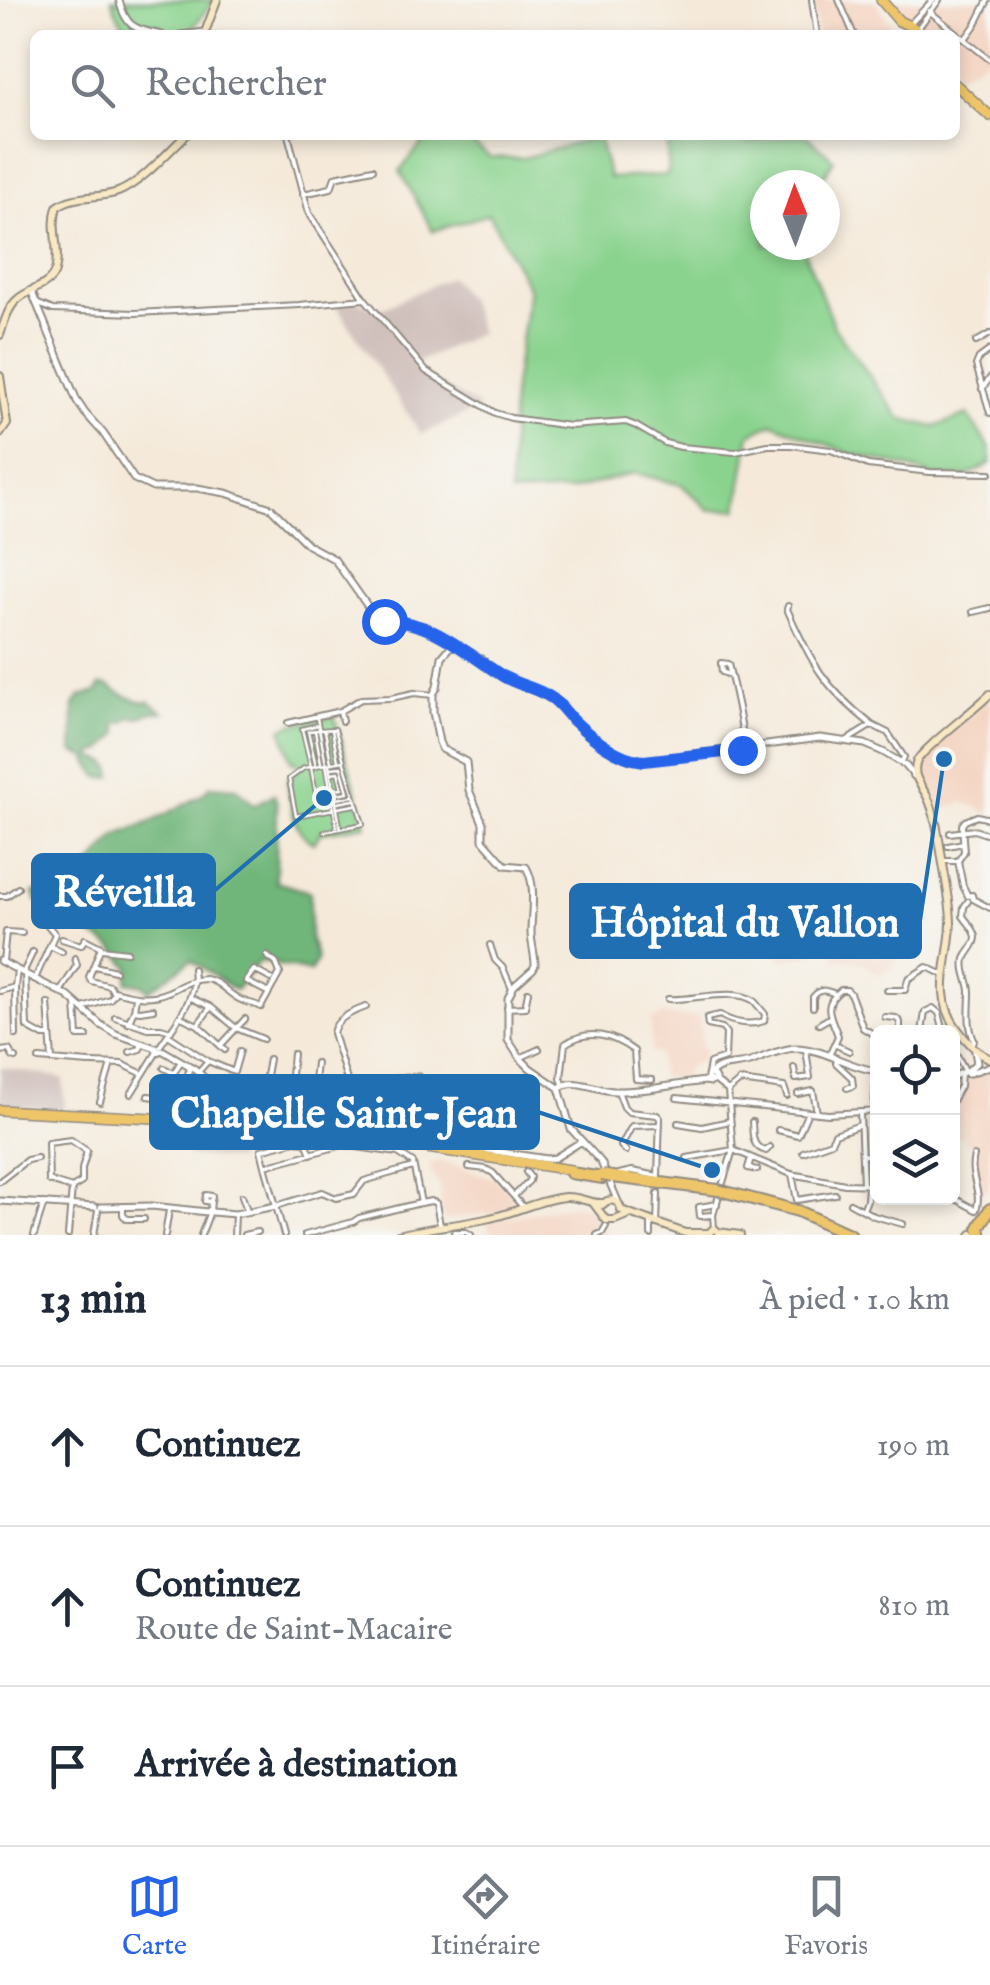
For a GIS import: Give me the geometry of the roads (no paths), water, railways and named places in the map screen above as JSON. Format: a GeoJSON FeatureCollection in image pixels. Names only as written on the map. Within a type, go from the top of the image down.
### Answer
{"type":"FeatureCollection","features":[{"type":"Feature","properties":{"kind":"highway"},"geometry":{"type":"LineString","coordinates":[[571,1172],[776,1204],[845,1233]]}},
{"type":"Feature","properties":{"kind":"highway"},"geometry":{"type":"LineString","coordinates":[[720,1196],[845,1233]]}},
{"type":"Feature","properties":{"kind":"highway"},"geometry":{"type":"LineString","coordinates":[[978,1234],[989,1208]]}},
{"type":"Feature","properties":{"kind":"main road"},"geometry":{"type":"LineString","coordinates":[[206,30],[217,0]]}},
{"type":"Feature","properties":{"kind":"main road"},"geometry":{"type":"LineString","coordinates":[[878,0],[912,29]]}},
{"type":"Feature","properties":{"kind":"main road"},"geometry":{"type":"LineString","coordinates":[[878,0],[897,30]]}},
{"type":"Feature","properties":{"kind":"main road"},"geometry":{"type":"LineString","coordinates":[[960,91],[990,118]]}},
{"type":"Feature","properties":{"kind":"main road"},"geometry":{"type":"LineString","coordinates":[[0,335],[18,298],[46,283],[55,271],[54,219],[60,204],[127,188],[180,140]]}},
{"type":"Feature","properties":{"kind":"main road"},"geometry":{"type":"LineString","coordinates":[[0,376],[7,424],[0,434]]}},
{"type":"Feature","properties":{"kind":"main road"},"geometry":{"type":"LineString","coordinates":[[944,861],[934,815],[910,767],[990,694]]}},
{"type":"Feature","properties":{"kind":"main road"},"geometry":{"type":"LineString","coordinates":[[925,752],[918,774],[938,820],[951,918],[944,997],[952,1022],[987,1057]]}},
{"type":"Feature","properties":{"kind":"main road"},"geometry":{"type":"LineString","coordinates":[[945,976],[951,1012],[963,1033],[987,1057]]}},
{"type":"Feature","properties":{"kind":"main road"},"geometry":{"type":"LineString","coordinates":[[0,1112],[302,1124]]}},
{"type":"Feature","properties":{"kind":"main road"},"geometry":{"type":"LineString","coordinates":[[0,1112],[267,1128],[571,1172]]}},
{"type":"Feature","properties":{"kind":"main road"},"geometry":{"type":"LineString","coordinates":[[269,1124],[358,1134],[571,1172]]}},
{"type":"Feature","properties":{"kind":"main road"},"geometry":{"type":"LineString","coordinates":[[323,1127],[410,1142],[418,1138],[420,1144],[462,1153]]}},
{"type":"Feature","properties":{"kind":"main road"},"geometry":{"type":"LineString","coordinates":[[398,1234],[440,1224],[453,1228],[565,1197],[685,1233],[740,1235]]}},
{"type":"Feature","properties":{"kind":"street"},"geometry":{"type":"LineString","coordinates":[[119,0],[128,23],[143,30]]}},
{"type":"Feature","properties":{"kind":"street"},"geometry":{"type":"LineString","coordinates":[[812,0],[817,30]]}},
{"type":"Feature","properties":{"kind":"street"},"geometry":{"type":"LineString","coordinates":[[840,0],[852,30]]}},
{"type":"Feature","properties":{"kind":"street"},"geometry":{"type":"LineString","coordinates":[[912,29],[936,0]]}},
{"type":"Feature","properties":{"kind":"street"},"geometry":{"type":"LineString","coordinates":[[964,39],[988,0]]}},
{"type":"Feature","properties":{"kind":"street"},"geometry":{"type":"LineString","coordinates":[[920,1],[953,30]]}},
{"type":"Feature","properties":{"kind":"street"},"geometry":{"type":"LineString","coordinates":[[960,36],[988,60]]}},
{"type":"Feature","properties":{"kind":"street"},"geometry":{"type":"LineString","coordinates":[[289,140],[309,213],[365,299],[426,371],[500,415],[565,426],[626,422],[671,446],[703,450],[735,452],[780,444],[820,448],[868,464],[930,472],[990,473]]}},
{"type":"Feature","properties":{"kind":"street"},"geometry":{"type":"LineString","coordinates":[[303,194],[331,188],[335,176],[373,170]]}},
{"type":"Feature","properties":{"kind":"street"},"geometry":{"type":"LineString","coordinates":[[31,290],[77,401],[134,479],[158,488],[226,493],[271,508],[308,546],[334,559],[376,618],[426,627],[502,676],[554,699],[582,729],[628,759],[644,761],[745,750],[808,739],[874,748],[910,767]]}},
{"type":"Feature","properties":{"kind":"street"},"geometry":{"type":"LineString","coordinates":[[36,303],[52,310],[135,312],[299,306],[365,299]]}},
{"type":"Feature","properties":{"kind":"street"},"geometry":{"type":"LineString","coordinates":[[976,342],[990,334]]}},
{"type":"Feature","properties":{"kind":"street"},"geometry":{"type":"LineString","coordinates":[[989,413],[976,361],[990,350]]}},
{"type":"Feature","properties":{"kind":"street"},"geometry":{"type":"LineString","coordinates":[[982,390],[990,378]]}},
{"type":"Feature","properties":{"kind":"street"},"geometry":{"type":"LineString","coordinates":[[788,606],[786,609],[818,672],[845,704],[888,733],[926,790]]}},
{"type":"Feature","properties":{"kind":"street"},"geometry":{"type":"LineString","coordinates":[[973,612],[990,608]]}},
{"type":"Feature","properties":{"kind":"street"},"geometry":{"type":"LineString","coordinates":[[454,644],[442,658],[433,695],[438,742],[466,762],[469,790],[483,823],[482,840],[504,865],[529,869],[533,894],[531,937],[535,966],[513,987],[507,1008],[508,1040],[520,1058],[561,1086],[574,1084],[618,1091],[710,1078],[720,1066],[792,1048],[870,1073]]}},
{"type":"Feature","properties":{"kind":"street"},"geometry":{"type":"LineString","coordinates":[[730,675],[745,750]]}},
{"type":"Feature","properties":{"kind":"street"},"geometry":{"type":"LineString","coordinates":[[288,723],[340,711],[361,699],[414,693],[433,695]]}},
{"type":"Feature","properties":{"kind":"street"},"geometry":{"type":"LineString","coordinates":[[340,711],[342,722]]}},
{"type":"Feature","properties":{"kind":"street"},"geometry":{"type":"LineString","coordinates":[[316,716],[339,829]]}},
{"type":"Feature","properties":{"kind":"street"},"geometry":{"type":"LineString","coordinates":[[846,742],[872,724]]}},
{"type":"Feature","properties":{"kind":"street"},"geometry":{"type":"LineString","coordinates":[[316,794],[302,729],[332,728]]}},
{"type":"Feature","properties":{"kind":"street"},"geometry":{"type":"LineString","coordinates":[[324,832],[363,824],[332,728]]}},
{"type":"Feature","properties":{"kind":"street"},"geometry":{"type":"LineString","coordinates":[[332,728],[338,762]]}},
{"type":"Feature","properties":{"kind":"street"},"geometry":{"type":"LineString","coordinates":[[328,766],[344,761]]}},
{"type":"Feature","properties":{"kind":"street"},"geometry":{"type":"LineString","coordinates":[[328,766],[335,800]]}},
{"type":"Feature","properties":{"kind":"street"},"geometry":{"type":"LineString","coordinates":[[335,800],[342,788],[340,767],[304,768],[289,780],[296,816],[335,800],[355,800]]}},
{"type":"Feature","properties":{"kind":"street"},"geometry":{"type":"LineString","coordinates":[[332,781],[342,779]]}},
{"type":"Feature","properties":{"kind":"street"},"geometry":{"type":"LineString","coordinates":[[335,800],[355,800]]}},
{"type":"Feature","properties":{"kind":"street"},"geometry":{"type":"LineString","coordinates":[[944,861],[958,861],[963,856],[962,825],[969,818],[982,816],[990,820]]}},
{"type":"Feature","properties":{"kind":"street"},"geometry":{"type":"LineString","coordinates":[[950,832],[974,830],[986,834]]}},
{"type":"Feature","properties":{"kind":"street"},"geometry":{"type":"LineString","coordinates":[[948,846],[963,843]]}},
{"type":"Feature","properties":{"kind":"street"},"geometry":{"type":"LineString","coordinates":[[958,861],[962,886],[970,899],[990,908]]}},
{"type":"Feature","properties":{"kind":"street"},"geometry":{"type":"LineString","coordinates":[[0,896],[8,896],[18,888]]}},
{"type":"Feature","properties":{"kind":"street"},"geometry":{"type":"LineString","coordinates":[[970,899],[962,913],[976,937],[964,963],[970,988],[968,1028],[972,1044]]}},
{"type":"Feature","properties":{"kind":"street"},"geometry":{"type":"LineString","coordinates":[[34,908],[55,934],[35,979]]}},
{"type":"Feature","properties":{"kind":"street"},"geometry":{"type":"LineString","coordinates":[[22,933],[6,932],[1,962],[76,1002],[101,1025],[182,1060],[234,1097],[311,1109],[358,1134]]}},
{"type":"Feature","properties":{"kind":"street"},"geometry":{"type":"LineString","coordinates":[[62,939],[78,945],[84,939],[101,948],[127,952]]}},
{"type":"Feature","properties":{"kind":"street"},"geometry":{"type":"LineString","coordinates":[[490,945],[513,987]]}},
{"type":"Feature","properties":{"kind":"street"},"geometry":{"type":"LineString","coordinates":[[50,946],[62,952]]}},
{"type":"Feature","properties":{"kind":"street"},"geometry":{"type":"LineString","coordinates":[[101,948],[90,980],[106,984],[114,991],[156,996],[188,981],[214,982],[242,1002],[261,1007],[280,973],[276,962],[267,956]]}},
{"type":"Feature","properties":{"kind":"street"},"geometry":{"type":"LineString","coordinates":[[16,1034],[14,987],[34,952]]}},
{"type":"Feature","properties":{"kind":"street"},"geometry":{"type":"LineString","coordinates":[[60,992],[78,965],[76,958]]}},
{"type":"Feature","properties":{"kind":"street"},"geometry":{"type":"LineString","coordinates":[[93,966],[115,971]]}},
{"type":"Feature","properties":{"kind":"street"},"geometry":{"type":"LineString","coordinates":[[888,990],[906,989],[908,980],[925,968],[945,976]]}},
{"type":"Feature","properties":{"kind":"street"},"geometry":{"type":"LineString","coordinates":[[131,1094],[190,997],[195,981],[193,970]]}},
{"type":"Feature","properties":{"kind":"street"},"geometry":{"type":"LineString","coordinates":[[270,993],[246,981],[254,970],[271,979]]}},
{"type":"Feature","properties":{"kind":"street"},"geometry":{"type":"LineString","coordinates":[[22,972],[28,1028],[50,1036]]}},
{"type":"Feature","properties":{"kind":"street"},"geometry":{"type":"LineString","coordinates":[[0,992],[14,987]]}},
{"type":"Feature","properties":{"kind":"street"},"geometry":{"type":"LineString","coordinates":[[847,1088],[853,1086],[852,1078],[833,1058],[838,1036],[828,1009],[835,994],[847,990],[863,1028],[870,1032]]}},
{"type":"Feature","properties":{"kind":"street"},"geometry":{"type":"LineString","coordinates":[[83,1008],[110,999],[114,991]]}},
{"type":"Feature","properties":{"kind":"street"},"geometry":{"type":"LineString","coordinates":[[813,1006],[818,991],[835,994]]}},
{"type":"Feature","properties":{"kind":"street"},"geometry":{"type":"LineString","coordinates":[[507,1008],[525,1007],[528,992]]}},
{"type":"Feature","properties":{"kind":"street"},"geometry":{"type":"LineString","coordinates":[[668,999],[706,994],[744,997],[754,1001],[765,1014],[766,1020],[760,1023],[730,1022],[720,1015],[707,1018],[708,1025],[722,1028],[726,1036],[725,1058],[708,1065],[710,1078],[728,1092]]}},
{"type":"Feature","properties":{"kind":"street"},"geometry":{"type":"LineString","coordinates":[[128,1023],[136,996]]}},
{"type":"Feature","properties":{"kind":"street"},"geometry":{"type":"LineString","coordinates":[[190,997],[211,1007],[236,1028],[264,1039]]}},
{"type":"Feature","properties":{"kind":"street"},"geometry":{"type":"LineString","coordinates":[[76,1002],[78,1036],[86,1036]]}},
{"type":"Feature","properties":{"kind":"street"},"geometry":{"type":"LineString","coordinates":[[48,1003],[52,1060]]}},
{"type":"Feature","properties":{"kind":"street"},"geometry":{"type":"LineString","coordinates":[[198,1025],[211,1007]]}},
{"type":"Feature","properties":{"kind":"street"},"geometry":{"type":"LineString","coordinates":[[358,1134],[332,1034],[335,1024],[366,1007]]}},
{"type":"Feature","properties":{"kind":"street"},"geometry":{"type":"LineString","coordinates":[[134,1010],[153,1008]]}},
{"type":"Feature","properties":{"kind":"street"},"geometry":{"type":"LineString","coordinates":[[923,1025],[925,1012],[932,1008],[939,1013],[942,1025]]}},
{"type":"Feature","properties":{"kind":"street"},"geometry":{"type":"LineString","coordinates":[[180,1016],[198,1025],[222,1048],[245,1019]]}},
{"type":"Feature","properties":{"kind":"street"},"geometry":{"type":"LineString","coordinates":[[115,1017],[169,1032],[208,1061],[234,1072],[240,1051]]}},
{"type":"Feature","properties":{"kind":"street"},"geometry":{"type":"LineString","coordinates":[[819,1024],[831,1017]]}},
{"type":"Feature","properties":{"kind":"street"},"geometry":{"type":"LineString","coordinates":[[885,1017],[896,1018],[900,1025]]}},
{"type":"Feature","properties":{"kind":"street"},"geometry":{"type":"LineString","coordinates":[[952,1022],[975,1050],[976,1067]]}},
{"type":"Feature","properties":{"kind":"street"},"geometry":{"type":"LineString","coordinates":[[597,1235],[602,1233],[612,1213],[608,1178],[602,1162],[571,1129],[561,1086],[565,1044],[591,1034],[608,1034],[634,1051],[637,1081],[652,1080]]}},
{"type":"Feature","properties":{"kind":"street"},"geometry":{"type":"LineString","coordinates":[[130,1052],[140,1049],[142,1044]]}},
{"type":"Feature","properties":{"kind":"street"},"geometry":{"type":"LineString","coordinates":[[834,1044],[849,1051]]}},
{"type":"Feature","properties":{"kind":"street"},"geometry":{"type":"LineString","coordinates":[[520,1058],[539,1049]]}},
{"type":"Feature","properties":{"kind":"street"},"geometry":{"type":"LineString","coordinates":[[0,1051],[10,1050],[12,1058],[16,1058]]}},
{"type":"Feature","properties":{"kind":"street"},"geometry":{"type":"LineString","coordinates":[[794,1068],[796,1079],[810,1077],[806,1050]]}},
{"type":"Feature","properties":{"kind":"street"},"geometry":{"type":"LineString","coordinates":[[288,1106],[294,1054]]}},
{"type":"Feature","properties":{"kind":"street"},"geometry":{"type":"LineString","coordinates":[[976,1067],[987,1057]]}},
{"type":"Feature","properties":{"kind":"street"},"geometry":{"type":"LineString","coordinates":[[960,1075],[987,1057]]}},
{"type":"Feature","properties":{"kind":"street"},"geometry":{"type":"LineString","coordinates":[[39,1058],[122,1064],[143,1074]]}},
{"type":"Feature","properties":{"kind":"street"},"geometry":{"type":"LineString","coordinates":[[261,1103],[269,1059]]}},
{"type":"Feature","properties":{"kind":"street"},"geometry":{"type":"LineString","coordinates":[[164,1068],[174,1073],[182,1060]]}},
{"type":"Feature","properties":{"kind":"street"},"geometry":{"type":"LineString","coordinates":[[198,1072],[208,1061]]}},
{"type":"Feature","properties":{"kind":"street"},"geometry":{"type":"LineString","coordinates":[[311,1109],[316,1063]]}},
{"type":"Feature","properties":{"kind":"street"},"geometry":{"type":"LineString","coordinates":[[100,1102],[112,1064]]}},
{"type":"Feature","properties":{"kind":"street"},"geometry":{"type":"LineString","coordinates":[[148,1096],[182,1098],[190,1066]]}},
{"type":"Feature","properties":{"kind":"street"},"geometry":{"type":"LineString","coordinates":[[392,1079],[418,1076],[418,1138],[547,1159],[582,1141]]}},
{"type":"Feature","properties":{"kind":"street"},"geometry":{"type":"LineString","coordinates":[[728,1092],[740,1082],[784,1087],[787,1096]]}},
{"type":"Feature","properties":{"kind":"street"},"geometry":{"type":"LineString","coordinates":[[192,1098],[199,1098],[211,1084]]}},
{"type":"Feature","properties":{"kind":"street"},"geometry":{"type":"LineString","coordinates":[[608,1178],[632,1170],[658,1176],[660,1118],[629,1112],[618,1091]]}},
{"type":"Feature","properties":{"kind":"street"},"geometry":{"type":"LineString","coordinates":[[798,1094],[813,1091],[817,1112]]}},
{"type":"Feature","properties":{"kind":"street"},"geometry":{"type":"LineString","coordinates":[[714,1233],[713,1214],[733,1150],[728,1092]]}},
{"type":"Feature","properties":{"kind":"street"},"geometry":{"type":"LineString","coordinates":[[166,1098],[166,1110],[176,1110]]}},
{"type":"Feature","properties":{"kind":"street"},"geometry":{"type":"LineString","coordinates":[[676,1098],[808,1112],[870,1111]]}},
{"type":"Feature","properties":{"kind":"street"},"geometry":{"type":"LineString","coordinates":[[300,1107],[308,1116],[302,1124]]}},
{"type":"Feature","properties":{"kind":"street"},"geometry":{"type":"LineString","coordinates":[[778,1130],[798,1135],[808,1112]]}},
{"type":"Feature","properties":{"kind":"street"},"geometry":{"type":"LineString","coordinates":[[860,1112],[867,1200],[863,1210]]}},
{"type":"Feature","properties":{"kind":"street"},"geometry":{"type":"LineString","coordinates":[[323,1127],[325,1114]]}},
{"type":"Feature","properties":{"kind":"street"},"geometry":{"type":"LineString","coordinates":[[678,1122],[702,1127],[730,1122]]}},
{"type":"Feature","properties":{"kind":"street"},"geometry":{"type":"LineString","coordinates":[[752,1122],[753,1142],[766,1152],[770,1147]]}},
{"type":"Feature","properties":{"kind":"street"},"geometry":{"type":"LineString","coordinates":[[626,1151],[621,1142],[632,1126],[660,1125]]}},
{"type":"Feature","properties":{"kind":"street"},"geometry":{"type":"LineString","coordinates":[[803,1152],[860,1125]]}},
{"type":"Feature","properties":{"kind":"street"},"geometry":{"type":"LineString","coordinates":[[71,1140],[87,1151],[82,1182],[72,1188],[49,1181],[48,1143],[71,1140]]}},
{"type":"Feature","properties":{"kind":"street"},"geometry":{"type":"LineString","coordinates":[[284,1235],[261,1150],[295,1141],[306,1142],[310,1154]]}},
{"type":"Feature","properties":{"kind":"street"},"geometry":{"type":"LineString","coordinates":[[265,1166],[343,1145],[402,1154],[413,1163],[421,1203]]}},
{"type":"Feature","properties":{"kind":"street"},"geometry":{"type":"LineString","coordinates":[[756,1170],[748,1168],[758,1148]]}},
{"type":"Feature","properties":{"kind":"street"},"geometry":{"type":"LineString","coordinates":[[688,1158],[733,1150],[792,1174],[870,1184]]}},
{"type":"Feature","properties":{"kind":"street"},"geometry":{"type":"LineString","coordinates":[[862,1155],[870,1156]]}},
{"type":"Feature","properties":{"kind":"street"},"geometry":{"type":"LineString","coordinates":[[960,1201],[976,1210],[979,1199],[971,1167],[974,1156]]}},
{"type":"Feature","properties":{"kind":"street"},"geometry":{"type":"LineString","coordinates":[[0,1181],[27,1160],[37,1158]]}},
{"type":"Feature","properties":{"kind":"street"},"geometry":{"type":"LineString","coordinates":[[469,1166],[493,1173],[524,1209]]}},
{"type":"Feature","properties":{"kind":"street"},"geometry":{"type":"LineString","coordinates":[[0,1200],[235,1214],[322,1192],[336,1198],[354,1194],[364,1181],[413,1168]]}},
{"type":"Feature","properties":{"kind":"street"},"geometry":{"type":"LineString","coordinates":[[514,1196],[529,1181],[526,1172]]}},
{"type":"Feature","properties":{"kind":"street"},"geometry":{"type":"LineString","coordinates":[[792,1174],[797,1200],[836,1194]]}},
{"type":"Feature","properties":{"kind":"street"},"geometry":{"type":"LineString","coordinates":[[608,1178],[612,1213]]}},
{"type":"Feature","properties":{"kind":"street"},"geometry":{"type":"LineString","coordinates":[[820,1196],[822,1180]]}},
{"type":"Feature","properties":{"kind":"street"},"geometry":{"type":"LineString","coordinates":[[70,1231],[72,1188]]}},
{"type":"Feature","properties":{"kind":"street"},"geometry":{"type":"LineString","coordinates":[[651,1235],[658,1194]]}},
{"type":"Feature","properties":{"kind":"street"},"geometry":{"type":"LineString","coordinates":[[242,1196],[248,1212]]}},
{"type":"Feature","properties":{"kind":"street"},"geometry":{"type":"LineString","coordinates":[[698,1206],[720,1196]]}},
{"type":"Feature","properties":{"kind":"street"},"geometry":{"type":"LineString","coordinates":[[697,1198],[700,1216],[713,1214]]}},
{"type":"Feature","properties":{"kind":"street"},"geometry":{"type":"LineString","coordinates":[[305,1235],[421,1203],[435,1202],[440,1224]]}},
{"type":"Feature","properties":{"kind":"street"},"geometry":{"type":"LineString","coordinates":[[34,1235],[44,1203]]}},
{"type":"Feature","properties":{"kind":"street"},"geometry":{"type":"LineString","coordinates":[[850,1203],[903,1224]]}},
{"type":"Feature","properties":{"kind":"street"},"geometry":{"type":"LineString","coordinates":[[124,1206],[127,1219],[144,1219]]}},
{"type":"Feature","properties":{"kind":"street"},"geometry":{"type":"LineString","coordinates":[[94,1235],[98,1208]]}},
{"type":"Feature","properties":{"kind":"street"},"geometry":{"type":"LineString","coordinates":[[165,1235],[170,1208]]}},
{"type":"Feature","properties":{"kind":"street"},"geometry":{"type":"LineString","coordinates":[[201,1235],[210,1210]]}},
{"type":"Feature","properties":{"kind":"street"},"geometry":{"type":"LineString","coordinates":[[234,1235],[235,1214]]}},
{"type":"Feature","properties":{"kind":"street"},"geometry":{"type":"LineString","coordinates":[[453,1228],[471,1235]]}},
{"type":"Feature","properties":{"kind":"street"},"geometry":{"type":"LineString","coordinates":[[244,1235],[257,1232]]}},
{"type":"Feature","properties":{"kind":"place","name":"Hôpital du Vallon"},"geometry":{"type":"Point","coordinates":[944,759]}},
{"type":"Feature","properties":{"kind":"place","name":"Réveilla"},"geometry":{"type":"Point","coordinates":[324,798]}},
{"type":"Feature","properties":{"kind":"place","name":"Chapelle Saint-Jean"},"geometry":{"type":"Point","coordinates":[712,1170]}}]}
